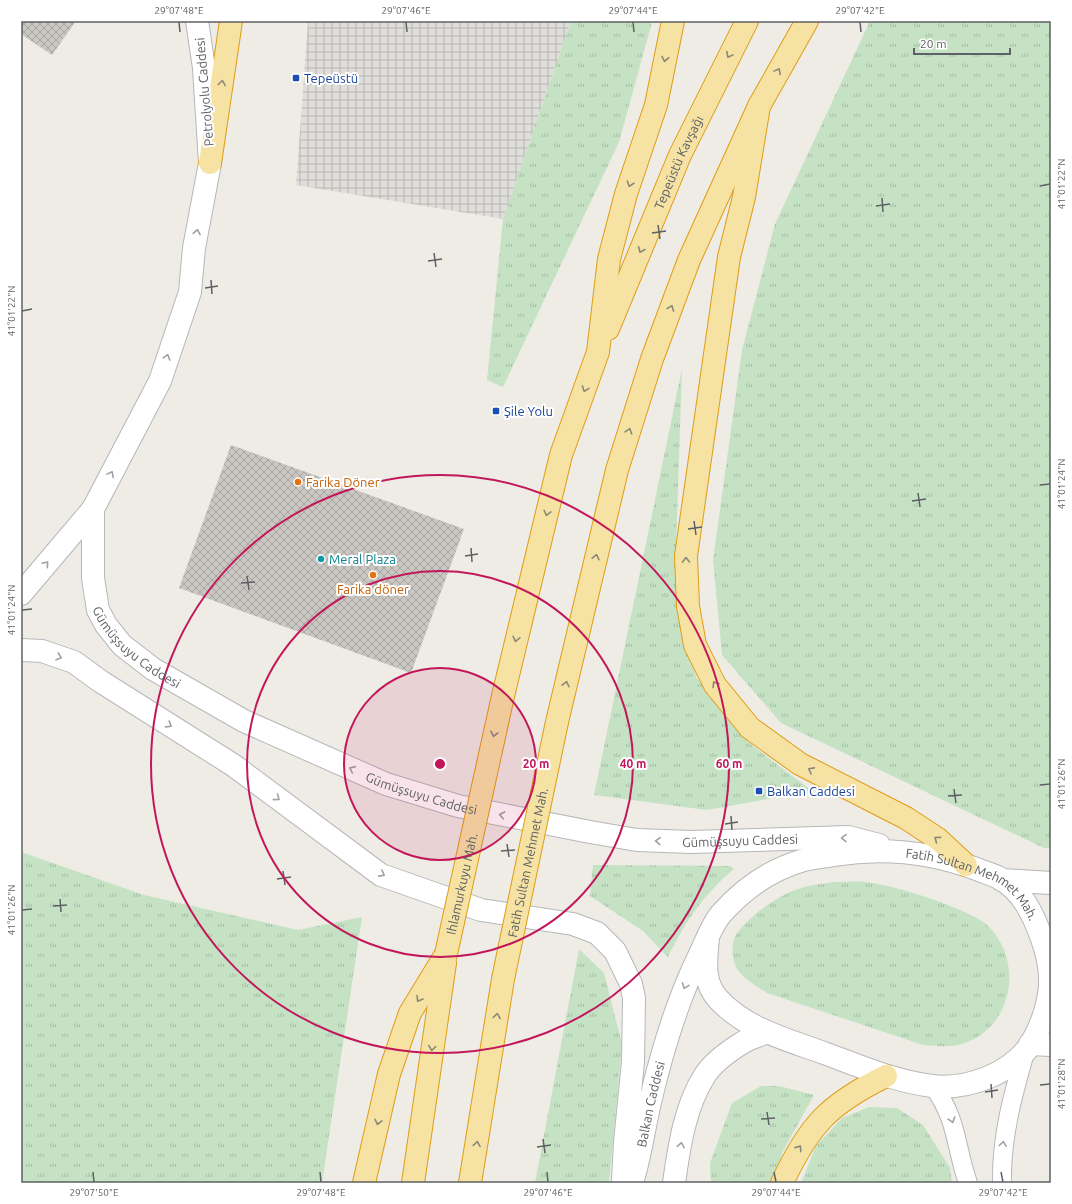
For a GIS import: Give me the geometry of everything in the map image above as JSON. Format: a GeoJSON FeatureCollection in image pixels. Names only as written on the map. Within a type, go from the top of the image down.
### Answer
{"type":"FeatureCollection","features":[{"type":"Feature","properties":{"kind":"highway"},"geometry":{"type":"LineString","coordinates":[[210,163],[231,21]]}},
{"type":"Feature","properties":{"kind":"highway"},"geometry":{"type":"LineString","coordinates":[[598,352],[609,259],[626,194],[656,105],[673,21]]}},
{"type":"Feature","properties":{"kind":"highway","name":"Tepeüstü Kavşağı"},"geometry":{"type":"LineString","coordinates":[[598,352],[680,155],[747,21]]}},
{"type":"Feature","properties":{"kind":"highway","name":"Fatih Sultan Mehmet Mah."},"geometry":{"type":"LineString","coordinates":[[470,1183],[502,979],[557,722],[617,470],[652,359],[689,260],[759,106],[807,21]]}},
{"type":"Feature","properties":{"kind":"highway"},"geometry":{"type":"LineString","coordinates":[[759,106],[744,197],[729,257],[686,556],[688,606],[695,645],[715,685],[750,728],[800,764],[906,818],[938,839],[966,865]]}},
{"type":"Feature","properties":{"kind":"highway","name":"Ihlamurkuyu Mah."},"geometry":{"type":"LineString","coordinates":[[413,1183],[446,954],[502,696],[561,455],[598,352]]}},
{"type":"Feature","properties":{"kind":"highway"},"geometry":{"type":"LineString","coordinates":[[364,1183],[389,1074],[410,1013],[446,954]]}},
{"type":"Feature","properties":{"kind":"highway"},"geometry":{"type":"LineString","coordinates":[[782,1183],[795,1154],[819,1120],[838,1104],[862,1088],[886,1076]]}},
{"type":"Feature","properties":{"kind":"street","name":"Petrolyolu Caddesi"},"geometry":{"type":"LineString","coordinates":[[93,509],[160,381],[190,292],[194,248],[210,163],[204,68],[197,21]]}},
{"type":"Feature","properties":{"kind":"street"},"geometry":{"type":"LineString","coordinates":[[21,594],[93,509]]}},
{"type":"Feature","properties":{"kind":"street","name":"Gümüşsuyu Caddesi"},"geometry":{"type":"LineString","coordinates":[[93,509],[93,578],[98,610],[106,625],[122,645],[153,669],[244,720],[386,784],[458,806],[637,840],[691,842],[848,837],[868,841],[895,851]]}},
{"type":"Feature","properties":{"kind":"street"},"geometry":{"type":"LineString","coordinates":[[21,650],[42,651],[74,662],[100,681],[233,765],[381,875],[481,910],[573,924],[597,933],[615,951],[631,984],[634,998],[633,1062],[625,1142],[623,1183]]}},
{"type":"Feature","properties":{"kind":"street","name":"Fatih Sultan Mehmet Mah."},"geometry":{"type":"LineString","coordinates":[[708,938],[706,979],[718,999],[738,1016],[767,1032],[886,1076],[933,1086],[960,1085],[987,1078],[1010,1065],[1036,1046],[1050,988],[1048,955],[1038,927],[1025,901],[1002,880],[966,865],[926,854],[895,851]]}},
{"type":"Feature","properties":{"kind":"street","name":"Balkan Caddesi"},"geometry":{"type":"LineString","coordinates":[[632,1183],[671,1022],[688,978],[719,917],[738,896],[765,877],[805,860],[846,853],[895,851]]}},
{"type":"Feature","properties":{"kind":"street"},"geometry":{"type":"LineString","coordinates":[[1002,880],[1051,883]]}},
{"type":"Feature","properties":{"kind":"street"},"geometry":{"type":"LineString","coordinates":[[674,1183],[683,1132],[693,1098],[705,1074],[718,1061],[742,1043],[767,1032]]}},
{"type":"Feature","properties":{"kind":"lane"},"geometry":{"type":"LineString","coordinates":[[1002,1183],[1002,1158],[1012,1095],[1036,1046]]}},
{"type":"Feature","properties":{"kind":"lane"},"geometry":{"type":"LineString","coordinates":[[933,1086],[944,1101],[952,1117],[968,1183]]}},
{"type":"Feature","properties":{"kind":"shaded area"},"geometry":{"type":"Polygon","coordinates":[[[308,21],[571,21],[503,219],[296,185],[308,21]]]}},
{"type":"Feature","properties":{"kind":"green space"},"geometry":{"type":"Polygon","coordinates":[[[571,21],[651,21],[651,26],[619,142],[503,387],[487,380],[503,219],[571,21]]]}},
{"type":"Feature","properties":{"kind":"green space"},"geometry":{"type":"Polygon","coordinates":[[[870,21],[1051,21],[1051,848],[1044,848],[781,723],[722,655],[713,560],[742,350],[775,224],[870,21]]]}},
{"type":"Feature","properties":{"kind":"green space"},"geometry":{"type":"Polygon","coordinates":[[[682,369],[675,576],[696,677],[748,742],[812,791],[707,810],[594,795],[682,369]]]}},
{"type":"Feature","properties":{"kind":"green space"},"geometry":{"type":"Polygon","coordinates":[[[21,852],[144,895],[298,930],[362,917],[322,1183],[21,1183],[21,852]]]}},
{"type":"Feature","properties":{"kind":"green space"},"geometry":{"type":"Polygon","coordinates":[[[593,865],[730,866],[734,869],[713,888],[696,909],[681,932],[668,957],[643,931],[590,896],[593,865]]]}},
{"type":"Feature","properties":{"kind":"green space"},"geometry":{"type":"Polygon","coordinates":[[[834,882],[876,883],[909,892],[964,912],[987,925],[999,939],[1006,956],[1009,973],[1008,990],[1003,1007],[994,1022],[982,1034],[960,1045],[923,1045],[767,993],[742,975],[736,967],[733,957],[734,940],[739,930],[763,908],[782,896],[807,886],[834,882]]]}},
{"type":"Feature","properties":{"kind":"green space"},"geometry":{"type":"Polygon","coordinates":[[[579,949],[604,973],[622,1044],[609,1183],[535,1183],[579,949]]]}},
{"type":"Feature","properties":{"kind":"green space"},"geometry":{"type":"Polygon","coordinates":[[[761,1086],[779,1086],[814,1095],[782,1153],[774,1183],[711,1183],[710,1163],[732,1103],[761,1086]]]}},
{"type":"Feature","properties":{"kind":"green space"},"geometry":{"type":"Polygon","coordinates":[[[869,1107],[897,1108],[923,1125],[950,1168],[952,1183],[801,1183],[816,1146],[842,1118],[869,1107]]]}},
{"type":"Feature","properties":{"kind":"building"},"geometry":{"type":"Polygon","coordinates":[[[21,21],[76,21],[52,55],[21,34],[21,21]]]}},
{"type":"Feature","properties":{"kind":"building","name":"Meral Plaza"},"geometry":{"type":"Polygon","coordinates":[[[231,445],[464,529],[411,673],[179,588],[231,445]]]}},
{"type":"Feature","properties":{"kind":"place","name":"Tepeüstü"},"geometry":{"type":"Point","coordinates":[296,78]}},
{"type":"Feature","properties":{"kind":"place","name":"Şile Yolu"},"geometry":{"type":"Point","coordinates":[496,411]}},
{"type":"Feature","properties":{"kind":"place","name":"Farika Döner"},"geometry":{"type":"Point","coordinates":[298,482]}},
{"type":"Feature","properties":{"kind":"place","name":"Meral Plaza"},"geometry":{"type":"Point","coordinates":[321,559]}},
{"type":"Feature","properties":{"kind":"place","name":"Farika döner"},"geometry":{"type":"Point","coordinates":[373,575]}},
{"type":"Feature","properties":{"kind":"place","name":"Balkan Caddesi"},"geometry":{"type":"Point","coordinates":[759,791]}}]}
